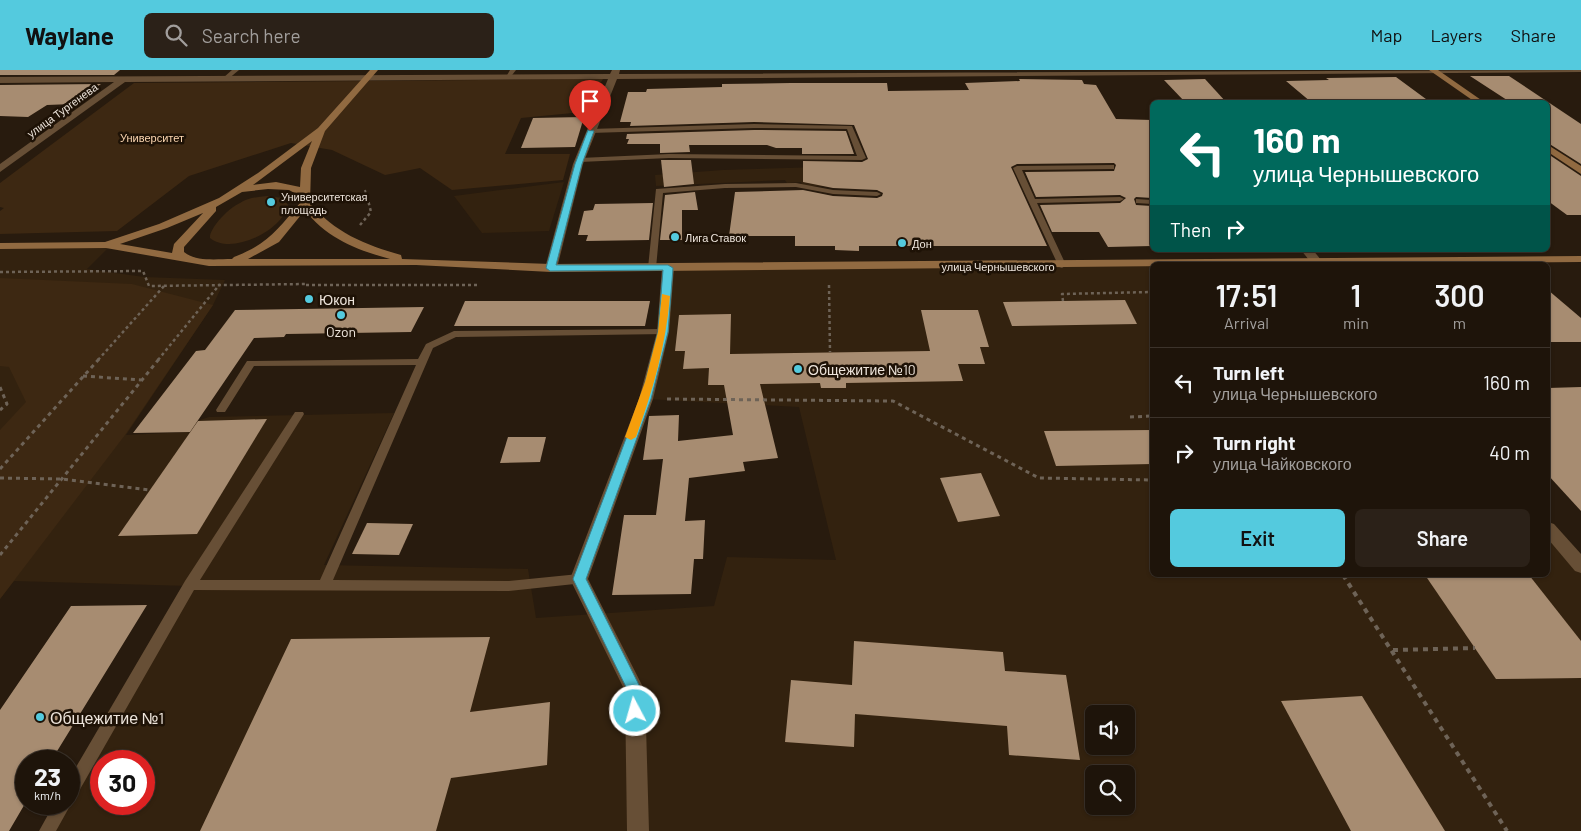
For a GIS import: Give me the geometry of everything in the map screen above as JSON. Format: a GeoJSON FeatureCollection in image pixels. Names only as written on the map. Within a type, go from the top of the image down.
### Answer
{"type":"FeatureCollection","features":[{"type":"Feature","properties":{"kind":"street","name":"улица Тургенева"},"geometry":{"type":"LineString","coordinates":[[0,169],[137,70]]}},
{"type":"Feature","properties":{"kind":"street"},"geometry":{"type":"LineString","coordinates":[[106,245],[163,226],[235,194],[321,130],[374,70]]}},
{"type":"Feature","properties":{"kind":"street"},"geometry":{"type":"LineString","coordinates":[[0,80],[367,78],[615,73],[1581,70]]}},
{"type":"Feature","properties":{"kind":"street"},"geometry":{"type":"LineString","coordinates":[[1434,71],[1477,100]]}},
{"type":"Feature","properties":{"kind":"street"},"geometry":{"type":"LineString","coordinates":[[550,268],[580,160],[590,131],[615,73]]}},
{"type":"Feature","properties":{"kind":"street"},"geometry":{"type":"LineString","coordinates":[[224,262],[247,256],[266,247],[275,240],[306,200],[306,168],[321,130]]}},
{"type":"Feature","properties":{"kind":"street"},"geometry":{"type":"LineString","coordinates":[[1550,149],[1581,171]]}},
{"type":"Feature","properties":{"kind":"street"},"geometry":{"type":"LineString","coordinates":[[235,194],[265,186],[298,189],[326,228],[347,241],[366,249],[416,262]]}},
{"type":"Feature","properties":{"kind":"street"},"geometry":{"type":"LineString","coordinates":[[184,258],[178,253],[178,246],[183,238],[223,200]]}},
{"type":"Feature","properties":{"kind":"street"},"geometry":{"type":"LineString","coordinates":[[0,246],[106,245],[184,258],[195,262],[416,262]]}},
{"type":"Feature","properties":{"kind":"street"},"geometry":{"type":"LineString","coordinates":[[1309,252],[1316,262]]}},
{"type":"Feature","properties":{"kind":"street","name":"улица Чернышевского"},"geometry":{"type":"LineString","coordinates":[[1423,262],[1581,259]]}},
{"type":"Feature","properties":{"kind":"street","name":"улица Чернышевского"},"geometry":{"type":"LineString","coordinates":[[416,262],[550,268],[1150,265]]}},
{"type":"Feature","properties":{"kind":"street"},"geometry":{"type":"LineString","coordinates":[[638,831],[635,691],[579,579],[646,399],[663,332],[668,268]]}},
{"type":"Feature","properties":{"kind":"street"},"geometry":{"type":"LineString","coordinates":[[1550,530],[1581,566]]}},
{"type":"Feature","properties":{"kind":"lane"},"geometry":{"type":"LineString","coordinates":[[225,78],[236,70]]}},
{"type":"Feature","properties":{"kind":"lane"},"geometry":{"type":"LineString","coordinates":[[580,160],[669,156],[862,158],[850,126],[754,126],[590,131]]}},
{"type":"Feature","properties":{"kind":"lane"},"geometry":{"type":"LineString","coordinates":[[1062,266],[1017,168],[1111,167]]}},
{"type":"Feature","properties":{"kind":"lane"},"geometry":{"type":"LineString","coordinates":[[652,268],[659,190],[725,186],[796,185],[833,192],[877,194]]}},
{"type":"Feature","properties":{"kind":"lane"},"geometry":{"type":"LineString","coordinates":[[1032,201],[1120,199]]}},
{"type":"Feature","properties":{"kind":"lane"},"geometry":{"type":"LineString","coordinates":[[1139,202],[1150,202]]}},
{"type":"Feature","properties":{"kind":"lane"},"geometry":{"type":"LineString","coordinates":[[324,585],[429,346],[454,334],[663,332]]}},
{"type":"Feature","properties":{"kind":"lane"},"geometry":{"type":"LineString","coordinates":[[221,410],[251,363],[422,362]]}},
{"type":"Feature","properties":{"kind":"lane"},"geometry":{"type":"LineString","coordinates":[[80,775],[190,585],[300,414]]}},
{"type":"Feature","properties":{"kind":"lane"},"geometry":{"type":"LineString","coordinates":[[190,585],[510,586],[579,579]]}},
{"type":"Feature","properties":{"kind":"lane"},"geometry":{"type":"LineString","coordinates":[[47,831],[56,815]]}},
{"type":"Feature","properties":{"kind":"path"},"geometry":{"type":"LineString","coordinates":[[359,226],[371,212],[365,190]]}},
{"type":"Feature","properties":{"kind":"path"},"geometry":{"type":"LineString","coordinates":[[0,272],[143,271],[149,286],[220,284],[481,285]]}},
{"type":"Feature","properties":{"kind":"path"},"geometry":{"type":"LineString","coordinates":[[306,285],[313,282]]}},
{"type":"Feature","properties":{"kind":"path"},"geometry":{"type":"LineString","coordinates":[[0,555],[220,284]]}},
{"type":"Feature","properties":{"kind":"path"},"geometry":{"type":"LineString","coordinates":[[822,285],[830,285],[830,352]]}},
{"type":"Feature","properties":{"kind":"path"},"geometry":{"type":"LineString","coordinates":[[0,469],[164,286]]}},
{"type":"Feature","properties":{"kind":"path"},"geometry":{"type":"LineString","coordinates":[[1063,301],[1062,294],[1150,292]]}},
{"type":"Feature","properties":{"kind":"path"},"geometry":{"type":"LineString","coordinates":[[82,376],[142,380]]}},
{"type":"Feature","properties":{"kind":"path"},"geometry":{"type":"LineString","coordinates":[[0,387],[7,404],[0,410]]}},
{"type":"Feature","properties":{"kind":"path"},"geometry":{"type":"LineString","coordinates":[[646,399],[893,401],[1039,478],[1150,480]]}},
{"type":"Feature","properties":{"kind":"path"},"geometry":{"type":"LineString","coordinates":[[1130,417],[1150,416]]}},
{"type":"Feature","properties":{"kind":"path"},"geometry":{"type":"LineString","coordinates":[[0,478],[62,479],[150,490]]}},
{"type":"Feature","properties":{"kind":"path"},"geometry":{"type":"LineString","coordinates":[[1343,577],[1507,831]]}},
{"type":"Feature","properties":{"kind":"path"},"geometry":{"type":"LineString","coordinates":[[1392,650],[1475,648]]}},
{"type":"Feature","properties":{"kind":"shaded area"},"geometry":{"type":"Polygon","coordinates":[[[821,167],[890,191],[876,190],[877,187],[802,186],[801,182],[787,183],[785,180],[656,186],[655,175],[723,170],[821,167]]]}},
{"type":"Feature","properties":{"kind":"shaded area"},"geometry":{"type":"Polygon","coordinates":[[[564,182],[549,231],[482,233],[454,196],[564,182]]]}},
{"type":"Feature","properties":{"kind":"shaded area"},"geometry":{"type":"Polygon","coordinates":[[[111,245],[87,269],[144,277],[225,280],[213,305],[126,435],[189,432],[197,421],[209,417],[394,413],[324,565],[528,569],[536,618],[714,606],[727,557],[836,560],[799,407],[646,399],[668,268],[1150,264],[1150,577],[1550,577],[1550,530],[1581,566],[1581,831],[47,831],[56,815],[80,815],[80,774],[90,757],[90,815],[155,815],[155,750],[94,750],[189,586],[14,581],[0,599],[0,246],[111,245]]]}},
{"type":"Feature","properties":{"kind":"green space","name":"Университет"},"geometry":{"type":"Polygon","coordinates":[[[603,79],[583,112],[521,118],[505,154],[570,154],[563,180],[452,190],[420,168],[385,175],[332,150],[291,143],[189,176],[117,231],[0,234],[0,211],[4,208],[0,207],[0,183],[134,83],[603,79]]]}},
{"type":"Feature","properties":{"kind":"green space"},"geometry":{"type":"Polygon","coordinates":[[[256,197],[283,198],[288,205],[277,223],[267,231],[255,238],[231,244],[219,243],[210,238],[216,224],[236,205],[256,197]]]}},
{"type":"Feature","properties":{"kind":"green space"},"geometry":{"type":"Polygon","coordinates":[[[0,278],[132,284],[213,305],[125,435],[0,599],[0,430],[26,402],[9,367],[0,366],[0,278]]]}},
{"type":"Feature","properties":{"kind":"building"},"geometry":{"type":"Polygon","coordinates":[[[0,70],[120,70],[114,75],[0,75],[0,70]]]}},
{"type":"Feature","properties":{"kind":"building"},"geometry":{"type":"Polygon","coordinates":[[[1470,76],[1509,76],[1545,100],[1507,100],[1470,76]]]}},
{"type":"Feature","properties":{"kind":"building"},"geometry":{"type":"Polygon","coordinates":[[[1396,77],[1427,100],[1309,100],[1286,81],[1329,80],[1326,78],[1396,77]]]}},
{"type":"Feature","properties":{"kind":"building"},"geometry":{"type":"Polygon","coordinates":[[[1019,79],[1082,80],[1084,84],[1096,85],[1116,119],[1150,120],[1150,198],[1136,197],[1134,199],[1136,205],[1150,206],[1150,246],[1108,247],[1099,232],[1052,232],[1040,205],[1120,203],[1126,198],[1120,195],[1036,197],[1025,172],[1114,171],[1116,165],[1114,163],[1017,164],[1011,167],[1047,246],[859,246],[859,251],[835,250],[835,246],[795,246],[795,236],[729,236],[735,192],[803,190],[833,196],[877,198],[882,196],[883,193],[877,190],[833,188],[803,182],[803,161],[862,162],[868,159],[854,125],[754,122],[630,126],[631,122],[620,122],[628,92],[646,92],[647,89],[722,87],[722,84],[887,83],[888,91],[969,90],[965,83],[1020,81],[1019,79]]]}},
{"type":"Feature","properties":{"kind":"building"},"geometry":{"type":"Polygon","coordinates":[[[1205,79],[1224,100],[1183,100],[1164,80],[1205,79]]]}},
{"type":"Feature","properties":{"kind":"building"},"geometry":{"type":"Polygon","coordinates":[[[101,84],[72,104],[47,105],[28,117],[0,116],[0,85],[101,84]]]}},
{"type":"Feature","properties":{"kind":"building"},"geometry":{"type":"Polygon","coordinates":[[[1550,103],[1581,124],[1581,164],[1550,144],[1550,103]]]}},
{"type":"Feature","properties":{"kind":"building"},"geometry":{"type":"Polygon","coordinates":[[[584,117],[575,147],[521,148],[533,118],[584,117]]]}},
{"type":"Feature","properties":{"kind":"building"},"geometry":{"type":"Polygon","coordinates":[[[754,130],[846,131],[854,154],[802,154],[802,148],[776,148],[767,145],[689,145],[690,152],[660,153],[660,144],[627,144],[629,139],[626,139],[627,134],[754,130]]]}},
{"type":"Feature","properties":{"kind":"building"},"geometry":{"type":"Polygon","coordinates":[[[1550,155],[1581,176],[1581,215],[1567,215],[1550,202],[1550,155]]]}},
{"type":"Feature","properties":{"kind":"building"},"geometry":{"type":"Polygon","coordinates":[[[661,160],[691,160],[694,184],[664,187],[661,160]]]}},
{"type":"Feature","properties":{"kind":"building"},"geometry":{"type":"Polygon","coordinates":[[[695,192],[698,210],[682,210],[682,240],[660,240],[665,195],[695,192]]]}},
{"type":"Feature","properties":{"kind":"building"},"geometry":{"type":"Polygon","coordinates":[[[653,203],[649,240],[586,241],[588,235],[578,235],[584,211],[593,210],[595,204],[653,203]]]}},
{"type":"Feature","properties":{"kind":"building"},"geometry":{"type":"Polygon","coordinates":[[[1550,292],[1581,318],[1581,342],[1550,342],[1550,292]]]}},
{"type":"Feature","properties":{"kind":"building"},"geometry":{"type":"Polygon","coordinates":[[[1125,300],[1137,324],[1012,326],[1003,302],[1125,300]]]}},
{"type":"Feature","properties":{"kind":"building"},"geometry":{"type":"Polygon","coordinates":[[[465,301],[650,301],[645,326],[454,326],[465,301]]]}},
{"type":"Feature","properties":{"kind":"building"},"geometry":{"type":"Polygon","coordinates":[[[424,307],[411,332],[286,334],[284,337],[254,338],[190,432],[133,433],[196,351],[205,350],[235,310],[424,307]]]}},
{"type":"Feature","properties":{"kind":"building"},"geometry":{"type":"Polygon","coordinates":[[[921,310],[978,310],[989,347],[980,347],[985,364],[958,364],[963,381],[846,383],[846,388],[821,388],[820,383],[760,384],[778,458],[743,462],[745,471],[689,478],[685,521],[705,520],[703,559],[694,559],[691,594],[612,595],[624,515],[656,515],[663,459],[643,460],[649,416],[679,415],[678,441],[733,435],[724,385],[708,385],[709,368],[683,369],[685,351],[675,351],[679,315],[731,314],[730,354],[930,351],[921,310]]]}},
{"type":"Feature","properties":{"kind":"building"},"geometry":{"type":"Polygon","coordinates":[[[1581,387],[1581,511],[1550,477],[1550,388],[1581,387]]]}},
{"type":"Feature","properties":{"kind":"building"},"geometry":{"type":"Polygon","coordinates":[[[267,419],[197,534],[118,536],[198,421],[267,419]]]}},
{"type":"Feature","properties":{"kind":"building"},"geometry":{"type":"Polygon","coordinates":[[[1150,430],[1150,464],[1056,466],[1044,431],[1150,430]]]}},
{"type":"Feature","properties":{"kind":"building"},"geometry":{"type":"Polygon","coordinates":[[[508,437],[546,437],[540,462],[500,463],[508,437]]]}},
{"type":"Feature","properties":{"kind":"building"},"geometry":{"type":"Polygon","coordinates":[[[981,473],[1000,516],[958,522],[940,478],[981,473]]]}},
{"type":"Feature","properties":{"kind":"building"},"geometry":{"type":"Polygon","coordinates":[[[367,523],[413,524],[399,555],[352,554],[367,523]]]}},
{"type":"Feature","properties":{"kind":"building"},"geometry":{"type":"Polygon","coordinates":[[[1426,577],[1531,577],[1581,641],[1581,678],[1496,679],[1426,577]]]}},
{"type":"Feature","properties":{"kind":"building"},"geometry":{"type":"Polygon","coordinates":[[[147,605],[58,750],[15,750],[15,815],[18,815],[9,831],[0,831],[0,710],[71,606],[147,605]]]}},
{"type":"Feature","properties":{"kind":"building"},"geometry":{"type":"Polygon","coordinates":[[[490,637],[470,712],[550,702],[547,765],[451,778],[436,831],[200,831],[291,639],[490,637]]]}},
{"type":"Feature","properties":{"kind":"building"},"geometry":{"type":"Polygon","coordinates":[[[854,641],[1003,652],[1005,671],[1066,675],[1080,760],[1009,755],[1007,726],[855,714],[854,747],[785,742],[791,680],[852,685],[854,641]]]}},
{"type":"Feature","properties":{"kind":"building"},"geometry":{"type":"Polygon","coordinates":[[[1362,696],[1445,831],[1351,831],[1281,701],[1362,696]]]}},
{"type":"Feature","properties":{"kind":"slow traffic"},"geometry":{"type":"LineString","coordinates":[[631,437],[646,399],[663,332],[666,296]]}},
{"type":"Feature","properties":{"kind":"place","name":"Университетская площадь"},"geometry":{"type":"Point","coordinates":[271,202]}},
{"type":"Feature","properties":{"kind":"place","name":"Лига Ставок"},"geometry":{"type":"Point","coordinates":[675,237]}},
{"type":"Feature","properties":{"kind":"place","name":"Дон"},"geometry":{"type":"Point","coordinates":[902,243]}},
{"type":"Feature","properties":{"kind":"place","name":"Юкон"},"geometry":{"type":"Point","coordinates":[309,299]}},
{"type":"Feature","properties":{"kind":"place","name":"Ozon"},"geometry":{"type":"Point","coordinates":[341,315]}},
{"type":"Feature","properties":{"kind":"place","name":"Общежитие №10"},"geometry":{"type":"Point","coordinates":[798,369]}},
{"type":"Feature","properties":{"kind":"place","name":"Общежитие №1"},"geometry":{"type":"Point","coordinates":[40,717]}},
{"type":"Feature","properties":{"kind":"route"},"geometry":{"type":"LineString","coordinates":[[590,131],[578,164],[550,268],[668,268],[663,332],[646,399],[579,579],[635,691],[635,711]]}}]}
